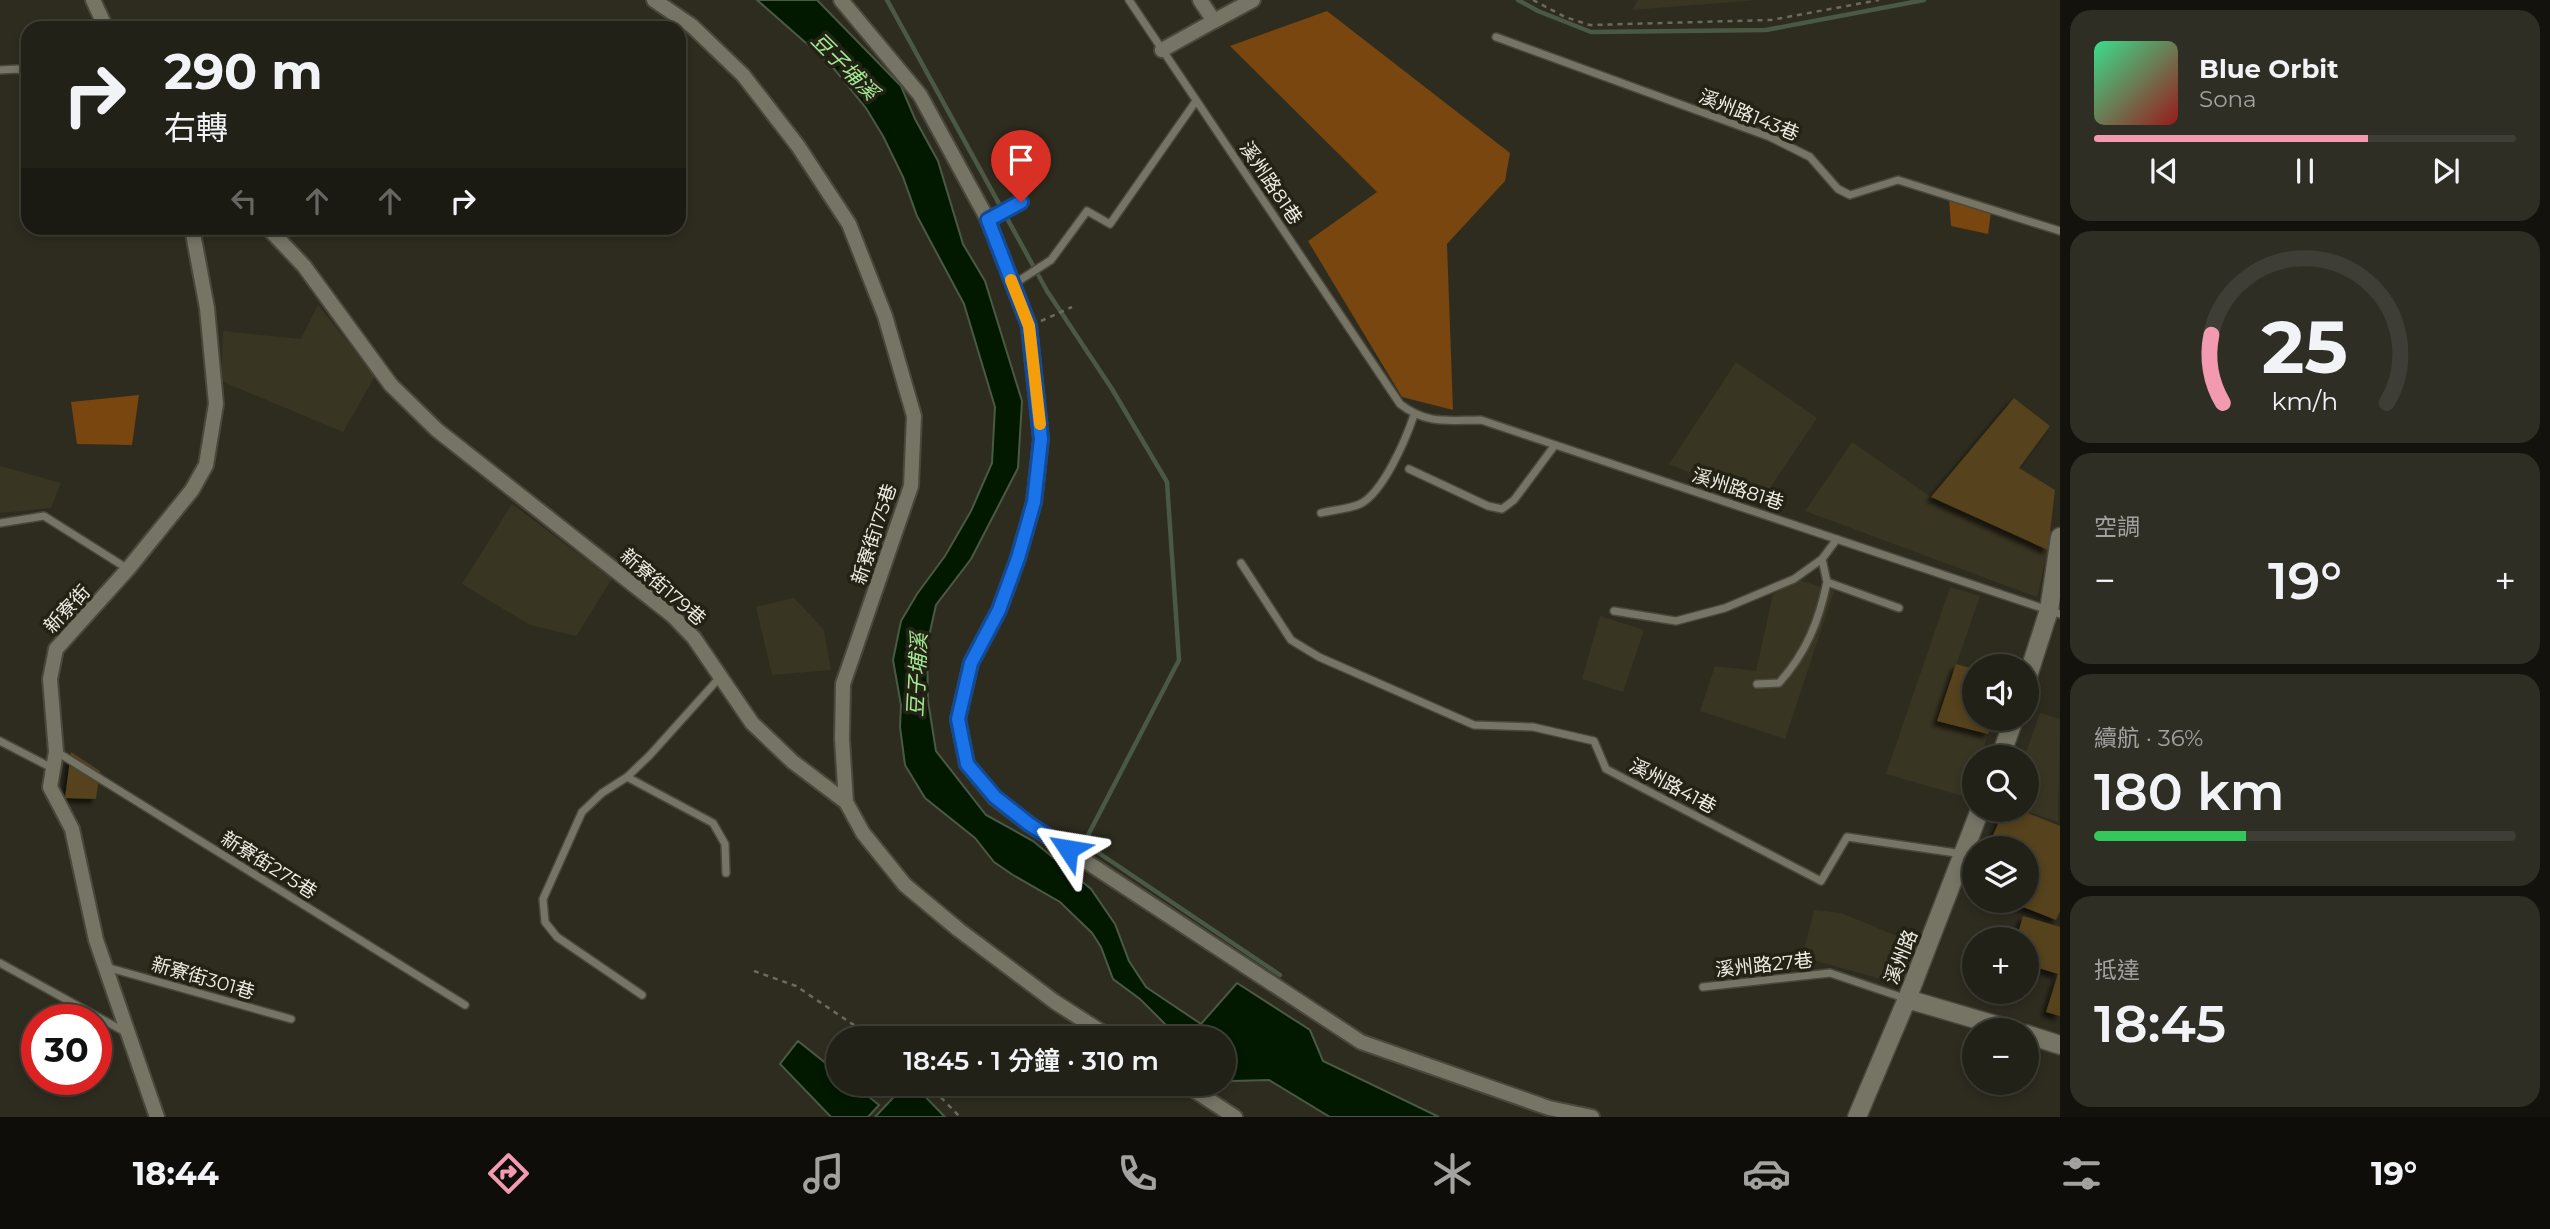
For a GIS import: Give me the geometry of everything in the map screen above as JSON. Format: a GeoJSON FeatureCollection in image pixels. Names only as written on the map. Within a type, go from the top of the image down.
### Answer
{"type":"FeatureCollection","features":[{"type":"Feature","properties":{"kind":"street"},"geometry":{"type":"LineString","coordinates":[[93,0],[103,21]]}},
{"type":"Feature","properties":{"kind":"street","name":"新寮街175巷"},"geometry":{"type":"LineString","coordinates":[[654,0],[685,21]]}},
{"type":"Feature","properties":{"kind":"street"},"geometry":{"type":"LineString","coordinates":[[841,0],[920,95],[993,217],[1013,285],[1029,326],[1041,439],[1034,502],[999,610],[971,663],[958,719],[967,764],[995,797],[1029,824],[1361,1042],[1549,1108],[1591,1117]]}},
{"type":"Feature","properties":{"kind":"street"},"geometry":{"type":"LineString","coordinates":[[1200,0],[1214,21]]}},
{"type":"Feature","properties":{"kind":"street"},"geometry":{"type":"LineString","coordinates":[[1162,50],[1253,0]]}},
{"type":"Feature","properties":{"kind":"street","name":"新寮街175巷"},"geometry":{"type":"LineString","coordinates":[[686,22],[743,75],[798,146],[849,224],[885,316],[914,416],[911,486],[843,684],[842,739],[846,802],[863,833],[905,885],[969,938],[1055,1002],[1092,1026]]}},
{"type":"Feature","properties":{"kind":"street","name":"新寮街"},"geometry":{"type":"LineString","coordinates":[[157,1117],[96,940],[72,829],[50,787],[56,751],[50,680],[56,649],[128,569],[192,490],[206,465],[216,404],[207,308],[193,235]]}},
{"type":"Feature","properties":{"kind":"street","name":"新寮街179巷"},"geometry":{"type":"LineString","coordinates":[[275,235],[304,266],[391,385],[447,438],[673,616],[694,638],[752,723],[793,762],[846,802]]}},
{"type":"Feature","properties":{"kind":"street"},"geometry":{"type":"LineString","coordinates":[[2038,654],[2055,612],[2060,537]]}},
{"type":"Feature","properties":{"kind":"street","name":"溪州路"},"geometry":{"type":"LineString","coordinates":[[1857,1117],[1962,858]]}},
{"type":"Feature","properties":{"kind":"street"},"geometry":{"type":"LineString","coordinates":[[1907,999],[1971,1018]]}},
{"type":"Feature","properties":{"kind":"street"},"geometry":{"type":"LineString","coordinates":[[2039,1038],[2060,1045]]}},
{"type":"Feature","properties":{"kind":"street"},"geometry":{"type":"LineString","coordinates":[[1203,1096],[1236,1117]]}},
{"type":"Feature","properties":{"kind":"lane","name":"溪州路81巷"},"geometry":{"type":"LineString","coordinates":[[1129,0],[1400,404],[1414,415],[1431,420],[1481,420],[2055,612]]}},
{"type":"Feature","properties":{"kind":"lane","name":"溪州路143巷"},"geometry":{"type":"LineString","coordinates":[[1496,37],[1770,137],[1810,157],[1838,189],[1850,195],[1898,180],[2060,231]]}},
{"type":"Feature","properties":{"kind":"lane"},"geometry":{"type":"LineString","coordinates":[[0,70],[21,70]]}},
{"type":"Feature","properties":{"kind":"lane"},"geometry":{"type":"LineString","coordinates":[[1013,285],[1051,260],[1087,211],[1110,224],[1196,101]]}},
{"type":"Feature","properties":{"kind":"lane"},"geometry":{"type":"LineString","coordinates":[[993,217],[1021,202]]}},
{"type":"Feature","properties":{"kind":"lane"},"geometry":{"type":"LineString","coordinates":[[1321,513],[1360,504],[1370,495],[1405,443],[1414,415]]}},
{"type":"Feature","properties":{"kind":"lane"},"geometry":{"type":"LineString","coordinates":[[1409,468],[1488,506],[1502,509],[1514,500],[1555,445]]}},
{"type":"Feature","properties":{"kind":"lane"},"geometry":{"type":"LineString","coordinates":[[0,523],[44,516],[128,569]]}},
{"type":"Feature","properties":{"kind":"lane"},"geometry":{"type":"LineString","coordinates":[[1614,611],[1676,621],[1725,608],[1794,579],[1822,559],[1837,539]]}},
{"type":"Feature","properties":{"kind":"lane"},"geometry":{"type":"LineString","coordinates":[[1757,684],[1779,683],[1794,667],[1821,614],[1827,582],[1822,559]]}},
{"type":"Feature","properties":{"kind":"lane","name":"溪州路41巷"},"geometry":{"type":"LineString","coordinates":[[1241,563],[1291,640],[1319,657],[1475,725],[1533,727],[1594,741],[1606,769],[1821,881],[1846,837],[1962,855]]}},
{"type":"Feature","properties":{"kind":"lane"},"geometry":{"type":"LineString","coordinates":[[1827,582],[1899,608]]}},
{"type":"Feature","properties":{"kind":"lane"},"geometry":{"type":"LineString","coordinates":[[642,995],[557,937],[545,922],[543,899],[582,812],[650,755],[721,675]]}},
{"type":"Feature","properties":{"kind":"lane"},"geometry":{"type":"LineString","coordinates":[[1,743],[53,768]]}},
{"type":"Feature","properties":{"kind":"lane","name":"新寮街275巷"},"geometry":{"type":"LineString","coordinates":[[56,751],[465,1005]]}},
{"type":"Feature","properties":{"kind":"lane"},"geometry":{"type":"LineString","coordinates":[[627,776],[713,823],[725,844],[726,873]]}},
{"type":"Feature","properties":{"kind":"lane"},"geometry":{"type":"LineString","coordinates":[[0,963],[130,1035]]}},
{"type":"Feature","properties":{"kind":"lane","name":"新寮街301巷"},"geometry":{"type":"LineString","coordinates":[[106,967],[291,1019]]}},
{"type":"Feature","properties":{"kind":"lane","name":"溪州路27巷"},"geometry":{"type":"LineString","coordinates":[[1703,987],[1830,973],[1907,999]]}},
{"type":"Feature","properties":{"kind":"path"},"geometry":{"type":"LineString","coordinates":[[1532,0],[1590,25],[1771,20],[1879,0]]}},
{"type":"Feature","properties":{"kind":"path"},"geometry":{"type":"LineString","coordinates":[[1055,314],[1072,307]]}},
{"type":"Feature","properties":{"kind":"path"},"geometry":{"type":"LineString","coordinates":[[754,971],[796,986],[855,1026]]}},
{"type":"Feature","properties":{"kind":"path"},"geometry":{"type":"LineString","coordinates":[[940,1096],[960,1117]]}},
{"type":"Feature","properties":{"kind":"shaded area"},"geometry":{"type":"Polygon","coordinates":[[[1638,0],[1757,0],[1632,10],[1638,0]]]}},
{"type":"Feature","properties":{"kind":"shaded area"},"geometry":{"type":"Polygon","coordinates":[[[1327,11],[1510,153],[1505,181],[1447,244],[1453,410],[1402,397],[1308,241],[1377,192],[1230,46],[1327,11]]]}},
{"type":"Feature","properties":{"kind":"shaded area"},"geometry":{"type":"Polygon","coordinates":[[[1949,198],[1991,212],[1988,234],[1951,226],[1949,198]]]}},
{"type":"Feature","properties":{"kind":"shaded area"},"geometry":{"type":"Polygon","coordinates":[[[318,305],[375,376],[343,432],[221,381],[223,331],[301,339],[318,305]]]}},
{"type":"Feature","properties":{"kind":"shaded area"},"geometry":{"type":"Polygon","coordinates":[[[1736,362],[1817,418],[1761,501],[1669,464],[1736,362]]]}},
{"type":"Feature","properties":{"kind":"shaded area"},"geometry":{"type":"Polygon","coordinates":[[[139,395],[132,445],[77,444],[71,402],[139,395]]]}},
{"type":"Feature","properties":{"kind":"shaded area"},"geometry":{"type":"Polygon","coordinates":[[[1852,442],[1931,497],[2048,550],[2037,597],[1805,511],[1852,442]]]}},
{"type":"Feature","properties":{"kind":"shaded area"},"geometry":{"type":"Polygon","coordinates":[[[0,466],[61,483],[51,508],[0,513],[0,466]]]}},
{"type":"Feature","properties":{"kind":"shaded area"},"geometry":{"type":"Polygon","coordinates":[[[512,504],[612,579],[576,636],[530,625],[462,584],[512,504]]]}},
{"type":"Feature","properties":{"kind":"shaded area"},"geometry":{"type":"Polygon","coordinates":[[[1799,580],[1834,591],[1785,739],[1700,711],[1715,666],[1756,671],[1773,594],[1799,580]]]}},
{"type":"Feature","properties":{"kind":"shaded area"},"geometry":{"type":"Polygon","coordinates":[[[1950,587],[1980,596],[1937,720],[1962,727],[1962,731],[1988,734],[1984,745],[1962,745],[1962,796],[1886,774],[1950,587]]]}},
{"type":"Feature","properties":{"kind":"shaded area"},"geometry":{"type":"Polygon","coordinates":[[[794,598],[824,630],[831,670],[772,675],[756,607],[794,598]]]}},
{"type":"Feature","properties":{"kind":"shaded area"},"geometry":{"type":"Polygon","coordinates":[[[1600,616],[1644,630],[1623,692],[1582,679],[1600,616]]]}},
{"type":"Feature","properties":{"kind":"shaded area"},"geometry":{"type":"Polygon","coordinates":[[[2040,713],[2060,719],[2058,822],[2039,815],[2039,745],[2029,745],[2034,731],[2039,731],[2040,713]]]}},
{"type":"Feature","properties":{"kind":"shaded area"},"geometry":{"type":"Polygon","coordinates":[[[1814,910],[1841,913],[1909,941],[1888,981],[1802,957],[1814,910]]]}},
{"type":"Feature","properties":{"kind":"water","name":"豆子埔溪"},"geometry":{"type":"Polygon","coordinates":[[[757,0],[817,0],[901,86],[938,161],[963,244],[985,281],[1022,401],[1018,468],[971,559],[936,605],[927,645],[928,701],[936,751],[986,815],[1033,841],[1091,889],[1115,924],[1129,961],[1146,987],[1201,1024],[1237,983],[1310,1030],[1323,1061],[1439,1117],[1330,1117],[1269,1080],[1236,1081],[1236,1026],[1167,1026],[1140,999],[1113,979],[1101,947],[1092,933],[1060,902],[994,862],[975,838],[925,798],[905,765],[900,727],[901,705],[893,660],[901,621],[945,556],[971,511],[992,463],[995,407],[964,304],[917,216],[903,177],[883,136],[866,108],[831,65],[757,0]]]}},
{"type":"Feature","properties":{"kind":"water"},"geometry":{"type":"Polygon","coordinates":[[[798,1041],[826,1063],[826,1096],[868,1096],[879,1105],[868,1117],[831,1117],[780,1064],[798,1041]]]}},
{"type":"Feature","properties":{"kind":"water"},"geometry":{"type":"Polygon","coordinates":[[[895,1096],[925,1096],[945,1117],[875,1117],[895,1096]]]}},
{"type":"Feature","properties":{"kind":"building"},"geometry":{"type":"Polygon","coordinates":[[[2014,398],[2050,426],[2019,468],[2055,490],[2048,550],[1931,497],[2014,398]]]}},
{"type":"Feature","properties":{"kind":"building"},"geometry":{"type":"Polygon","coordinates":[[[1956,664],[1962,666],[1962,727],[1937,721],[1956,664]]]}},
{"type":"Feature","properties":{"kind":"building"},"geometry":{"type":"Polygon","coordinates":[[[71,752],[100,771],[96,799],[65,798],[71,752]]]}},
{"type":"Feature","properties":{"kind":"building"},"geometry":{"type":"Polygon","coordinates":[[[2039,818],[2060,826],[2060,911],[2056,920],[2038,913],[2039,836],[1993,836],[1999,822],[2039,822],[2039,818]]]}},
{"type":"Feature","properties":{"kind":"building"},"geometry":{"type":"Polygon","coordinates":[[[2023,916],[2060,927],[2060,1016],[2046,1012],[2058,974],[2039,968],[2039,927],[2020,927],[2023,916]]]}},
{"type":"Feature","properties":{"kind":"waterway"},"geometry":{"type":"LineString","coordinates":[[887,0],[1047,291],[1112,389],[1167,482],[1179,660],[1084,843],[1280,975]]}},
{"type":"Feature","properties":{"kind":"waterway"},"geometry":{"type":"LineString","coordinates":[[1518,0],[1591,32],[1766,30],[1924,0]]}},
{"type":"Feature","properties":{"kind":"slow traffic"},"geometry":{"type":"LineString","coordinates":[[1011,280],[1029,326],[1040,424]]}},
{"type":"Feature","properties":{"kind":"route"},"geometry":{"type":"LineString","coordinates":[[1021,202],[988,220],[1029,326],[1041,439],[1034,502],[999,610],[971,663],[958,719],[967,764],[995,797],[1029,824],[1068,849]]}}]}
